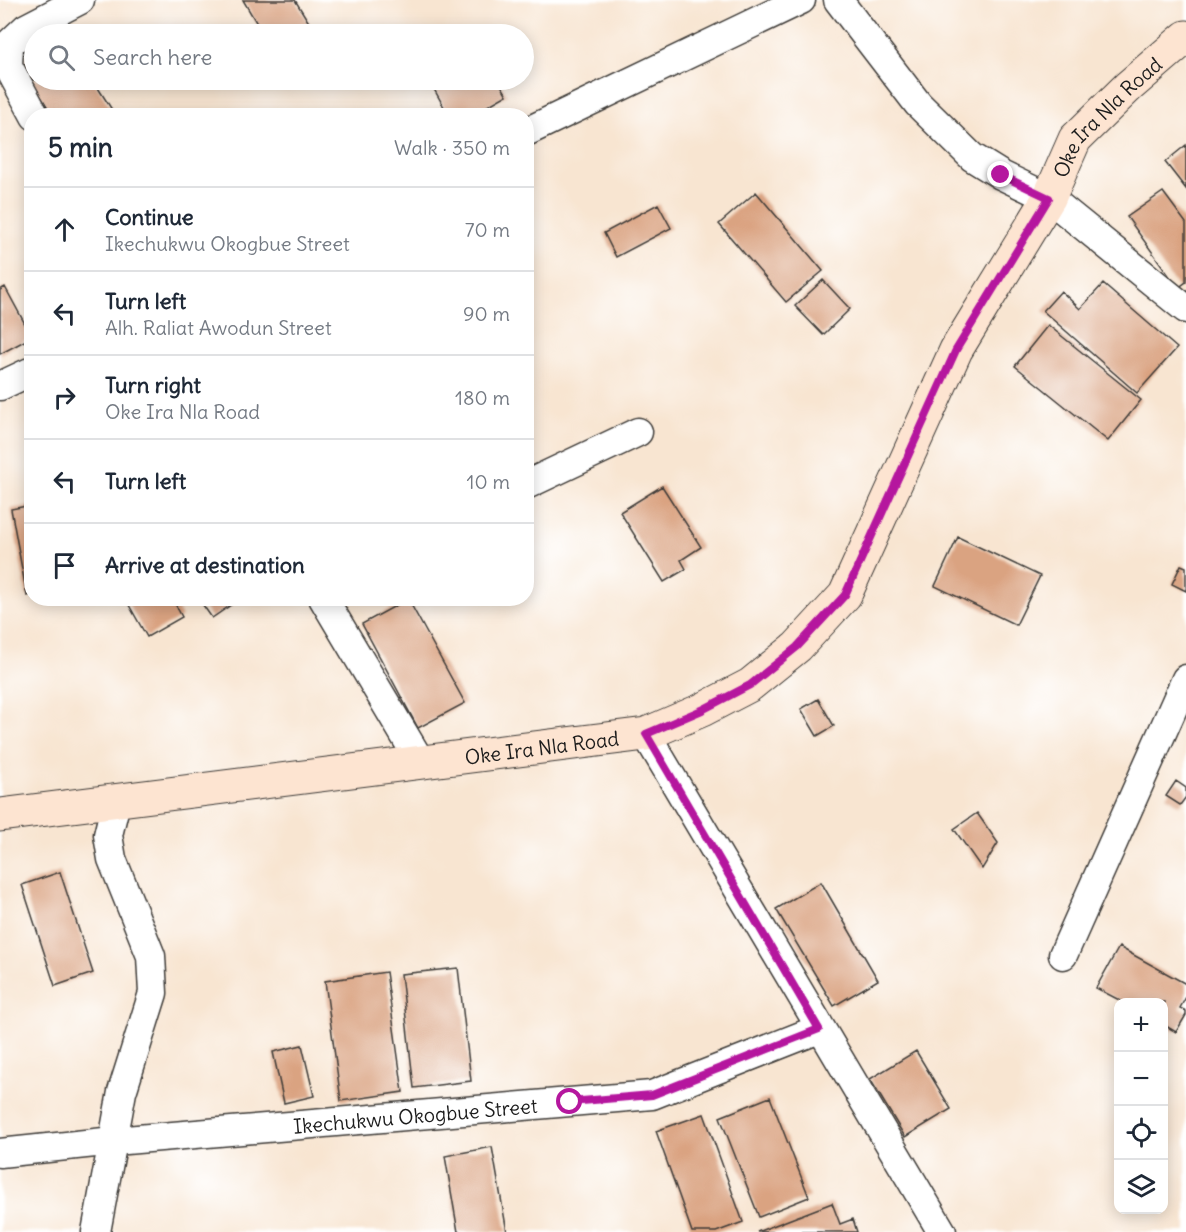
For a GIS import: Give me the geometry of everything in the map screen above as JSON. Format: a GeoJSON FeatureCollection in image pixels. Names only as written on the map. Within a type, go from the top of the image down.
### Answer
{"type":"FeatureCollection","features":[{"type":"Feature","properties":{"kind":"street"},"geometry":{"type":"LineString","coordinates":[[34,24],[80,0]]}},
{"type":"Feature","properties":{"kind":"street"},"geometry":{"type":"LineString","coordinates":[[534,128],[801,0]]}},
{"type":"Feature","properties":{"kind":"street"},"geometry":{"type":"LineString","coordinates":[[838,0],[918,104],[972,157],[1001,175],[1049,198],[1186,309]]}},
{"type":"Feature","properties":{"kind":"street"},"geometry":{"type":"LineString","coordinates":[[24,30],[9,44],[8,66],[31,108]]}},
{"type":"Feature","properties":{"kind":"street","name":"Oke Ira Nla Road"},"geometry":{"type":"LineString","coordinates":[[0,815],[646,734],[702,710],[750,685],[797,647],[845,595],[956,350],[1049,198],[1075,139],[1128,87],[1186,37]]}},
{"type":"Feature","properties":{"kind":"street"},"geometry":{"type":"LineString","coordinates":[[0,386],[24,375]]}},
{"type":"Feature","properties":{"kind":"street"},"geometry":{"type":"LineString","coordinates":[[534,481],[638,432]]}},
{"type":"Feature","properties":{"kind":"street"},"geometry":{"type":"LineString","coordinates":[[328,606],[420,761]]}},
{"type":"Feature","properties":{"kind":"street"},"geometry":{"type":"LineString","coordinates":[[1063,955],[1186,679]]}},
{"type":"Feature","properties":{"kind":"street"},"geometry":{"type":"LineString","coordinates":[[646,734],[819,1029],[942,1232]]}},
{"type":"Feature","properties":{"kind":"street"},"geometry":{"type":"LineString","coordinates":[[96,1232],[122,1092],[153,993],[151,956],[112,859],[108,835],[116,802]]}},
{"type":"Feature","properties":{"kind":"street","name":"Ikechukwu Okogbue Street"},"geometry":{"type":"LineString","coordinates":[[0,1154],[114,1141],[652,1095],[819,1029]]}},
{"type":"Feature","properties":{"kind":"building"},"geometry":{"type":"Polygon","coordinates":[[[243,0],[295,0],[310,24],[257,24],[243,0]]]}},
{"type":"Feature","properties":{"kind":"building"},"geometry":{"type":"Polygon","coordinates":[[[37,90],[99,90],[111,108],[48,108],[37,90]]]}},
{"type":"Feature","properties":{"kind":"building"},"geometry":{"type":"Polygon","coordinates":[[[435,90],[504,90],[507,95],[484,108],[445,108],[435,90]]]}},
{"type":"Feature","properties":{"kind":"building"},"geometry":{"type":"Polygon","coordinates":[[[1186,145],[1186,189],[1165,162],[1186,145]]]}},
{"type":"Feature","properties":{"kind":"building"},"geometry":{"type":"Polygon","coordinates":[[[756,192],[823,271],[786,302],[719,224],[756,192]]]}},
{"type":"Feature","properties":{"kind":"building"},"geometry":{"type":"Polygon","coordinates":[[[1163,192],[1186,223],[1186,282],[1178,288],[1127,217],[1163,192]]]}},
{"type":"Feature","properties":{"kind":"building"},"geometry":{"type":"Polygon","coordinates":[[[658,204],[671,228],[616,257],[604,233],[658,204]]]}},
{"type":"Feature","properties":{"kind":"building"},"geometry":{"type":"Polygon","coordinates":[[[823,280],[850,309],[823,335],[795,306],[823,280]]]}},
{"type":"Feature","properties":{"kind":"building"},"geometry":{"type":"Polygon","coordinates":[[[1103,284],[1177,348],[1137,393],[1043,311],[1061,291],[1080,309],[1103,284]]]}},
{"type":"Feature","properties":{"kind":"building"},"geometry":{"type":"Polygon","coordinates":[[[5,287],[24,322],[24,341],[0,354],[0,290],[5,287]]]}},
{"type":"Feature","properties":{"kind":"building"},"geometry":{"type":"Polygon","coordinates":[[[1048,325],[1141,400],[1108,441],[1015,366],[1048,325]]]}},
{"type":"Feature","properties":{"kind":"building"},"geometry":{"type":"Polygon","coordinates":[[[662,486],[701,547],[681,560],[686,569],[664,582],[620,512],[662,486]]]}},
{"type":"Feature","properties":{"kind":"building"},"geometry":{"type":"Polygon","coordinates":[[[24,507],[24,580],[11,509],[24,507]]]}},
{"type":"Feature","properties":{"kind":"building"},"geometry":{"type":"Polygon","coordinates":[[[958,537],[1040,576],[1016,625],[935,586],[958,537]]]}},
{"type":"Feature","properties":{"kind":"building"},"geometry":{"type":"Polygon","coordinates":[[[1181,565],[1186,567],[1186,591],[1172,584],[1181,565]]]}},
{"type":"Feature","properties":{"kind":"building"},"geometry":{"type":"Polygon","coordinates":[[[130,606],[176,606],[182,617],[147,637],[130,606]]]}},
{"type":"Feature","properties":{"kind":"building"},"geometry":{"type":"Polygon","coordinates":[[[204,606],[229,606],[212,618],[204,606]]]}},
{"type":"Feature","properties":{"kind":"building"},"geometry":{"type":"Polygon","coordinates":[[[395,606],[412,606],[465,703],[418,728],[362,624],[395,606]]]}},
{"type":"Feature","properties":{"kind":"building"},"geometry":{"type":"Polygon","coordinates":[[[818,699],[834,726],[817,736],[801,709],[818,699]]]}},
{"type":"Feature","properties":{"kind":"building"},"geometry":{"type":"Polygon","coordinates":[[[1176,781],[1186,788],[1186,797],[1180,805],[1166,796],[1176,781]]]}},
{"type":"Feature","properties":{"kind":"building"},"geometry":{"type":"Polygon","coordinates":[[[977,813],[998,843],[982,869],[954,829],[977,813]]]}},
{"type":"Feature","properties":{"kind":"building"},"geometry":{"type":"Polygon","coordinates":[[[60,872],[93,973],[55,986],[22,885],[60,872]]]}},
{"type":"Feature","properties":{"kind":"building"},"geometry":{"type":"Polygon","coordinates":[[[821,882],[878,980],[834,1006],[776,909],[821,882]]]}},
{"type":"Feature","properties":{"kind":"building"},"geometry":{"type":"Polygon","coordinates":[[[1119,947],[1186,984],[1186,997],[1180,1008],[1186,1011],[1186,1015],[1176,1032],[1168,1027],[1168,998],[1115,998],[1096,988],[1119,947]]]}},
{"type":"Feature","properties":{"kind":"building"},"geometry":{"type":"Polygon","coordinates":[[[458,968],[471,1081],[414,1088],[401,974],[458,968]]]}},
{"type":"Feature","properties":{"kind":"building"},"geometry":{"type":"Polygon","coordinates":[[[386,972],[403,1092],[341,1101],[325,981],[386,972]]]}},
{"type":"Feature","properties":{"kind":"building"},"geometry":{"type":"Polygon","coordinates":[[[302,1045],[314,1096],[284,1103],[273,1052],[302,1045]]]}},
{"type":"Feature","properties":{"kind":"building"},"geometry":{"type":"Polygon","coordinates":[[[916,1051],[951,1109],[905,1137],[870,1079],[916,1051]]]}},
{"type":"Feature","properties":{"kind":"building"},"geometry":{"type":"Polygon","coordinates":[[[770,1097],[809,1197],[759,1217],[720,1117],[770,1097]]]}},
{"type":"Feature","properties":{"kind":"building"},"geometry":{"type":"Polygon","coordinates":[[[704,1114],[743,1222],[716,1232],[692,1232],[656,1131],[704,1114]]]}},
{"type":"Feature","properties":{"kind":"building"},"geometry":{"type":"Polygon","coordinates":[[[492,1147],[507,1232],[458,1232],[445,1156],[492,1147]]]}},
{"type":"Feature","properties":{"kind":"building"},"geometry":{"type":"Polygon","coordinates":[[[832,1203],[840,1224],[853,1219],[857,1232],[757,1232],[832,1203]]]}},
{"type":"Feature","properties":{"kind":"route"},"geometry":{"type":"LineString","coordinates":[[570,1102],[652,1095],[819,1029],[646,734],[702,710],[750,685],[797,647],[845,595],[956,350],[1049,198],[1001,175]]}}]}
